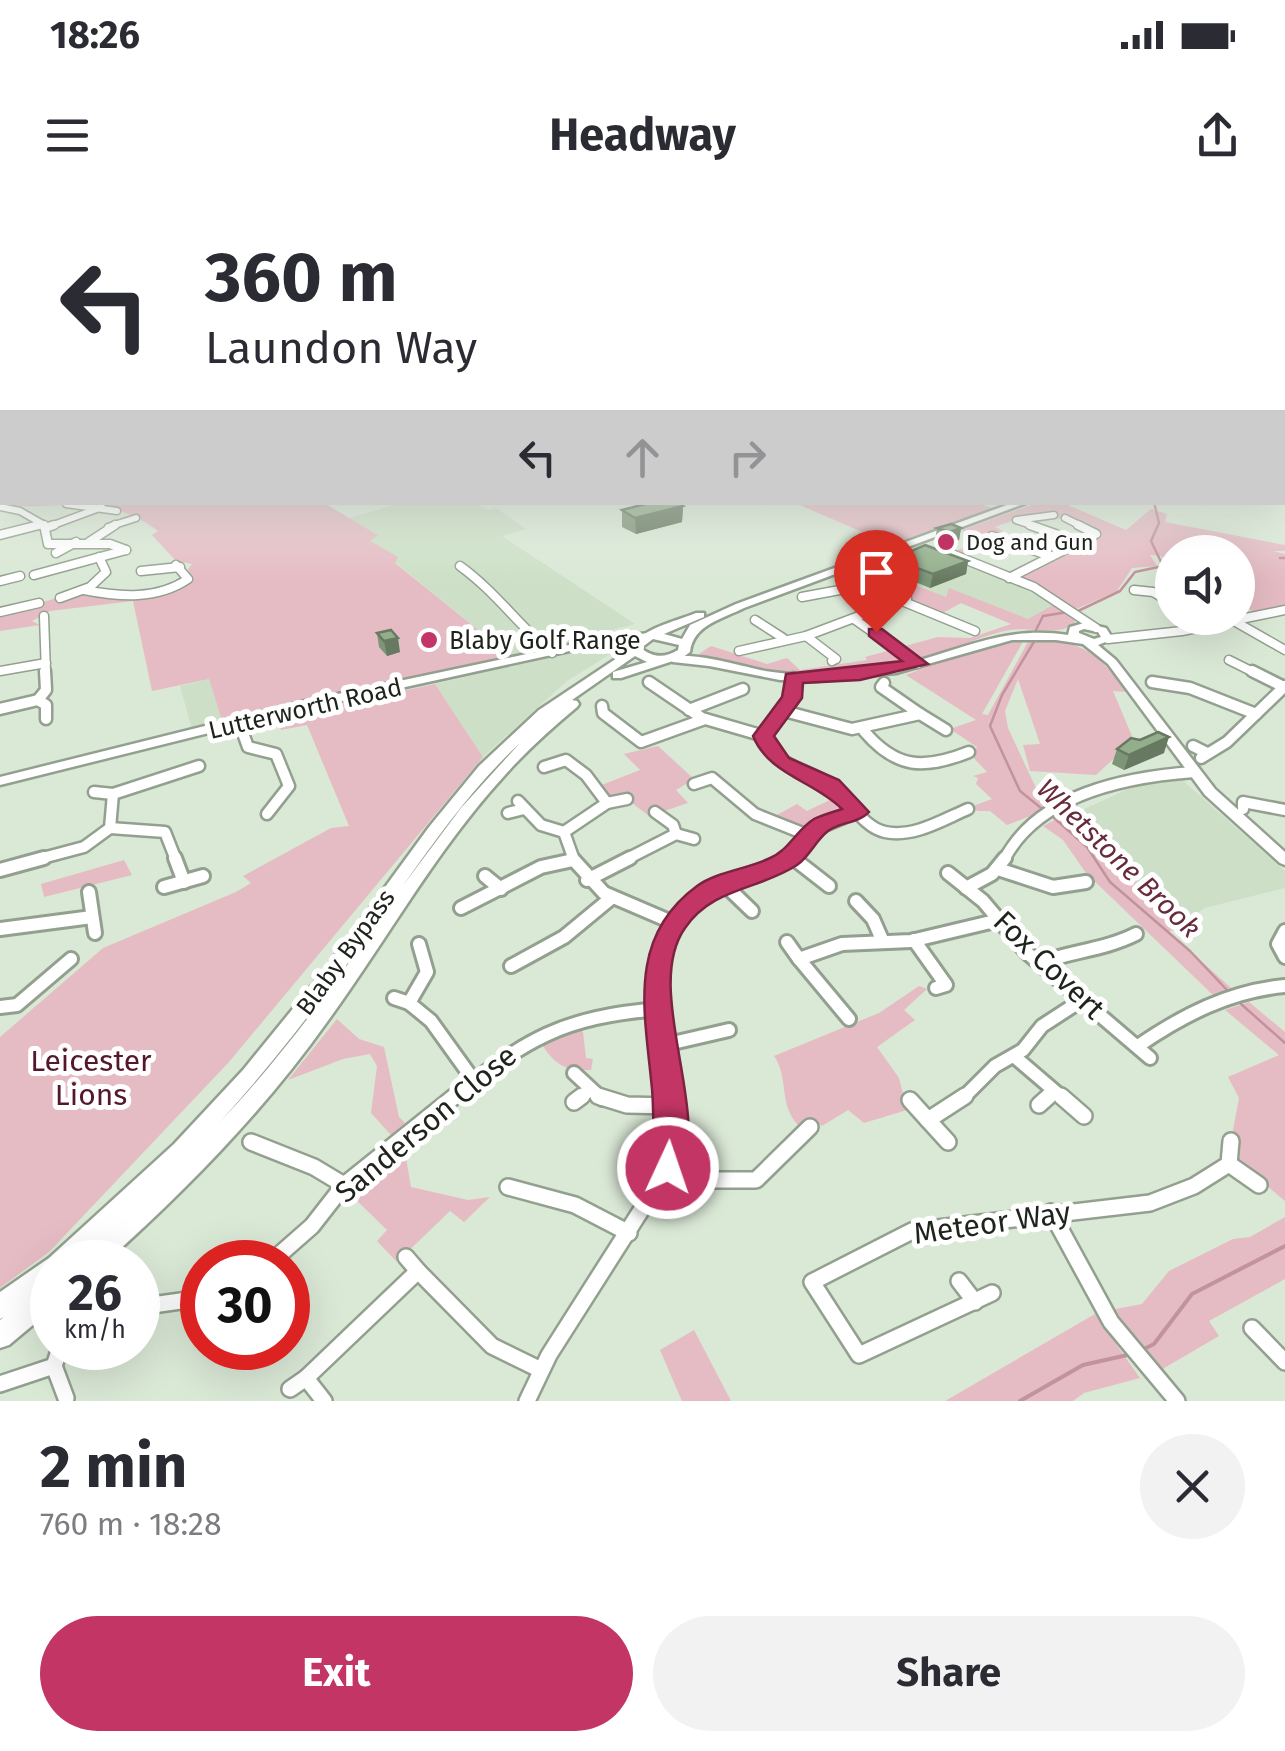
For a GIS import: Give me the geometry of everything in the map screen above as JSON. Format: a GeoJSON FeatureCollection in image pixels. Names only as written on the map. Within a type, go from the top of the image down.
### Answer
{"type":"FeatureCollection","features":[{"type":"Feature","properties":{"kind":"main road"},"geometry":{"type":"LineString","coordinates":[[634,650],[670,659],[685,645],[689,632],[703,622],[1017,505]]}},
{"type":"Feature","properties":{"kind":"main road","name":"Blaby Bypass"},"geometry":{"type":"LineString","coordinates":[[83,1240],[182,1150],[241,1087],[303,1011],[440,821],[496,758],[555,704],[626,660],[651,635],[760,590],[834,571]]}},
{"type":"Feature","properties":{"kind":"main road"},"geometry":{"type":"LineString","coordinates":[[651,635],[685,645]]}},
{"type":"Feature","properties":{"kind":"main road","name":"Blaby Bypass"},"geometry":{"type":"LineString","coordinates":[[114,1240],[179,1180],[270,1081],[344,985],[448,834],[505,766],[548,724],[600,684],[670,659]]}},
{"type":"Feature","properties":{"kind":"main road"},"geometry":{"type":"LineString","coordinates":[[0,1308],[30,1285]]}},
{"type":"Feature","properties":{"kind":"main road"},"geometry":{"type":"LineString","coordinates":[[0,1336],[30,1312]]}},
{"type":"Feature","properties":{"kind":"street"},"geometry":{"type":"LineString","coordinates":[[78,505],[117,511]]}},
{"type":"Feature","properties":{"kind":"street"},"geometry":{"type":"LineString","coordinates":[[0,507],[20,510],[45,525]]}},
{"type":"Feature","properties":{"kind":"street"},"geometry":{"type":"LineString","coordinates":[[1,537],[102,507]]}},
{"type":"Feature","properties":{"kind":"street"},"geometry":{"type":"LineString","coordinates":[[1054,515],[1012,521],[1078,542]]}},
{"type":"Feature","properties":{"kind":"street"},"geometry":{"type":"LineString","coordinates":[[90,542],[109,527],[136,518]]}},
{"type":"Feature","properties":{"kind":"street"},"geometry":{"type":"LineString","coordinates":[[1010,578],[1096,532],[1065,518]]}},
{"type":"Feature","properties":{"kind":"street"},"geometry":{"type":"LineString","coordinates":[[34,576],[126,550],[90,542],[48,544],[45,525]]}},
{"type":"Feature","properties":{"kind":"street"},"geometry":{"type":"LineString","coordinates":[[992,536],[1050,556]]}},
{"type":"Feature","properties":{"kind":"street"},"geometry":{"type":"LineString","coordinates":[[56,553],[76,542]]}},
{"type":"Feature","properties":{"kind":"street"},"geometry":{"type":"LineString","coordinates":[[942,550],[1010,578],[1075,624],[1086,641],[1112,662],[1285,860]]}},
{"type":"Feature","properties":{"kind":"street"},"geometry":{"type":"LineString","coordinates":[[60,598],[84,590],[104,575],[99,557]]}},
{"type":"Feature","properties":{"kind":"street"},"geometry":{"type":"LineString","coordinates":[[84,590],[138,595],[168,591],[188,580],[182,566],[160,572],[141,571]]}},
{"type":"Feature","properties":{"kind":"street"},"geometry":{"type":"LineString","coordinates":[[460,566],[497,593],[514,622],[552,653]]}},
{"type":"Feature","properties":{"kind":"street"},"geometry":{"type":"LineString","coordinates":[[0,581],[20,576]]}},
{"type":"Feature","properties":{"kind":"street"},"geometry":{"type":"LineString","coordinates":[[808,596],[835,586],[848,587],[886,606]]}},
{"type":"Feature","properties":{"kind":"street"},"geometry":{"type":"LineString","coordinates":[[1135,587],[1155,594]]}},
{"type":"Feature","properties":{"kind":"street"},"geometry":{"type":"LineString","coordinates":[[744,652],[783,638],[806,636],[905,600],[976,632]]}},
{"type":"Feature","properties":{"kind":"street"},"geometry":{"type":"LineString","coordinates":[[0,612],[39,603]]}},
{"type":"Feature","properties":{"kind":"street"},"geometry":{"type":"LineString","coordinates":[[1255,616],[1285,610]]}},
{"type":"Feature","properties":{"kind":"street"},"geometry":{"type":"LineString","coordinates":[[854,618],[918,664]]}},
{"type":"Feature","properties":{"kind":"street"},"geometry":{"type":"LineString","coordinates":[[0,709],[38,700],[46,690],[41,619]]}},
{"type":"Feature","properties":{"kind":"street"},"geometry":{"type":"LineString","coordinates":[[755,620],[783,638]]}},
{"type":"Feature","properties":{"kind":"street"},"geometry":{"type":"LineString","coordinates":[[670,659],[793,678],[860,674],[918,664],[999,635],[1042,633],[1075,624],[1132,635]]}},
{"type":"Feature","properties":{"kind":"street"},"geometry":{"type":"LineString","coordinates":[[1097,628],[1108,639],[1112,662]]}},
{"type":"Feature","properties":{"kind":"street"},"geometry":{"type":"LineString","coordinates":[[1042,633],[1086,641],[1155,632]]}},
{"type":"Feature","properties":{"kind":"street"},"geometry":{"type":"LineString","coordinates":[[1255,633],[1285,650]]}},
{"type":"Feature","properties":{"kind":"street","name":"Lutterworth Road"},"geometry":{"type":"LineString","coordinates":[[0,781],[239,722],[611,639],[651,635]]}},
{"type":"Feature","properties":{"kind":"street"},"geometry":{"type":"LineString","coordinates":[[806,636],[837,660]]}},
{"type":"Feature","properties":{"kind":"street"},"geometry":{"type":"LineString","coordinates":[[611,639],[634,650]]}},
{"type":"Feature","properties":{"kind":"street"},"geometry":{"type":"LineString","coordinates":[[685,645],[712,664]]}},
{"type":"Feature","properties":{"kind":"street"},"geometry":{"type":"LineString","coordinates":[[0,671],[46,663]]}},
{"type":"Feature","properties":{"kind":"street"},"geometry":{"type":"LineString","coordinates":[[966,888],[1001,870],[1022,832],[1050,814],[1130,779],[1201,761],[1228,742],[1284,686],[1231,665]]}},
{"type":"Feature","properties":{"kind":"street"},"geometry":{"type":"LineString","coordinates":[[1152,682],[1187,677]]}},
{"type":"Feature","properties":{"kind":"street"},"geometry":{"type":"LineString","coordinates":[[793,678],[794,691],[764,736],[770,752],[782,762],[831,785],[872,827],[898,834],[959,810]]}},
{"type":"Feature","properties":{"kind":"street"},"geometry":{"type":"LineString","coordinates":[[1172,679],[1199,695],[1256,714]]}},
{"type":"Feature","properties":{"kind":"street"},"geometry":{"type":"LineString","coordinates":[[649,682],[706,719],[734,732],[764,736]]}},
{"type":"Feature","properties":{"kind":"street"},"geometry":{"type":"LineString","coordinates":[[880,685],[946,730]]}},
{"type":"Feature","properties":{"kind":"street"},"geometry":{"type":"LineString","coordinates":[[689,710],[742,689]]}},
{"type":"Feature","properties":{"kind":"street"},"geometry":{"type":"LineString","coordinates":[[1272,696],[1285,700]]}},
{"type":"Feature","properties":{"kind":"street"},"geometry":{"type":"LineString","coordinates":[[38,700],[46,704],[43,716]]}},
{"type":"Feature","properties":{"kind":"street"},"geometry":{"type":"LineString","coordinates":[[784,711],[835,728],[864,731],[920,714]]}},
{"type":"Feature","properties":{"kind":"street"},"geometry":{"type":"LineString","coordinates":[[600,712],[643,745],[706,719]]}},
{"type":"Feature","properties":{"kind":"street"},"geometry":{"type":"LineString","coordinates":[[239,722],[248,747],[279,758],[290,791],[271,810],[259,802]]}},
{"type":"Feature","properties":{"kind":"street"},"geometry":{"type":"LineString","coordinates":[[864,731],[875,746],[905,766],[933,767],[967,756]]}},
{"type":"Feature","properties":{"kind":"street"},"geometry":{"type":"LineString","coordinates":[[1193,746],[1201,761]]}},
{"type":"Feature","properties":{"kind":"street"},"geometry":{"type":"LineString","coordinates":[[544,766],[563,757],[586,775],[608,803]]}},
{"type":"Feature","properties":{"kind":"street"},"geometry":{"type":"LineString","coordinates":[[94,792],[114,794],[198,766]]}},
{"type":"Feature","properties":{"kind":"street"},"geometry":{"type":"LineString","coordinates":[[694,784],[717,776],[755,814],[810,836]]}},
{"type":"Feature","properties":{"kind":"street"},"geometry":{"type":"LineString","coordinates":[[110,828],[108,804],[114,794]]}},
{"type":"Feature","properties":{"kind":"street"},"geometry":{"type":"LineString","coordinates":[[564,832],[608,803],[627,799]]}},
{"type":"Feature","properties":{"kind":"street"},"geometry":{"type":"LineString","coordinates":[[1244,809],[1243,802],[1285,810]]}},
{"type":"Feature","properties":{"kind":"street"},"geometry":{"type":"LineString","coordinates":[[508,814],[521,805],[541,825],[564,832]]}},
{"type":"Feature","properties":{"kind":"street"},"geometry":{"type":"LineString","coordinates":[[655,812],[673,825],[676,834]]}},
{"type":"Feature","properties":{"kind":"street"},"geometry":{"type":"LineString","coordinates":[[527,1401],[540,1370],[668,1168],[674,1143],[659,1010],[660,950],[674,923],[694,900],[723,883],[792,857],[830,819],[858,812]]}},
{"type":"Feature","properties":{"kind":"street"},"geometry":{"type":"LineString","coordinates":[[0,870],[84,847],[110,828],[165,832],[184,882]]}},
{"type":"Feature","properties":{"kind":"street"},"geometry":{"type":"LineString","coordinates":[[564,832],[573,860],[587,880],[610,899],[674,923]]}},
{"type":"Feature","properties":{"kind":"street"},"geometry":{"type":"LineString","coordinates":[[587,880],[676,834],[694,839]]}},
{"type":"Feature","properties":{"kind":"street"},"geometry":{"type":"LineString","coordinates":[[792,857],[829,886]]}},
{"type":"Feature","properties":{"kind":"street"},"geometry":{"type":"LineString","coordinates":[[460,908],[541,867],[573,860]]}},
{"type":"Feature","properties":{"kind":"street"},"geometry":{"type":"LineString","coordinates":[[1001,870],[1052,887],[1086,882]]}},
{"type":"Feature","properties":{"kind":"street","name":"Fox Covert"},"geometry":{"type":"LineString","coordinates":[[948,873],[1039,963],[1150,1058]]}},
{"type":"Feature","properties":{"kind":"street"},"geometry":{"type":"LineString","coordinates":[[164,887],[203,876]]}},
{"type":"Feature","properties":{"kind":"street"},"geometry":{"type":"LineString","coordinates":[[486,876],[501,889]]}},
{"type":"Feature","properties":{"kind":"street"},"geometry":{"type":"LineString","coordinates":[[723,883],[752,910]]}},
{"type":"Feature","properties":{"kind":"street"},"geometry":{"type":"LineString","coordinates":[[88,892],[95,932]]}},
{"type":"Feature","properties":{"kind":"street"},"geometry":{"type":"LineString","coordinates":[[516,959],[564,937],[610,899]]}},
{"type":"Feature","properties":{"kind":"street"},"geometry":{"type":"LineString","coordinates":[[878,904],[861,906],[882,942]]}},
{"type":"Feature","properties":{"kind":"street"},"geometry":{"type":"LineString","coordinates":[[0,928],[92,917]]}},
{"type":"Feature","properties":{"kind":"street"},"geometry":{"type":"LineString","coordinates":[[798,959],[842,944],[914,940],[998,920]]}},
{"type":"Feature","properties":{"kind":"street"},"geometry":{"type":"LineString","coordinates":[[1285,931],[1278,944],[1285,956]]}},
{"type":"Feature","properties":{"kind":"street"},"geometry":{"type":"LineString","coordinates":[[1039,963],[1072,951],[1106,949],[1136,934]]}},
{"type":"Feature","properties":{"kind":"street"},"geometry":{"type":"LineString","coordinates":[[914,940],[946,986],[936,988]]}},
{"type":"Feature","properties":{"kind":"street"},"geometry":{"type":"LineString","coordinates":[[786,942],[849,1019]]}},
{"type":"Feature","properties":{"kind":"street"},"geometry":{"type":"LineString","coordinates":[[409,1002],[427,972],[419,944]]}},
{"type":"Feature","properties":{"kind":"street"},"geometry":{"type":"LineString","coordinates":[[0,1007],[17,1004],[71,958]]}},
{"type":"Feature","properties":{"kind":"street"},"geometry":{"type":"LineString","coordinates":[[1138,1046],[1165,1027],[1251,990],[1285,986]]}},
{"type":"Feature","properties":{"kind":"street"},"geometry":{"type":"LineString","coordinates":[[394,998],[409,1002],[440,1028],[458,1066],[472,1078]]}},
{"type":"Feature","properties":{"kind":"street"},"geometry":{"type":"LineString","coordinates":[[928,1120],[963,1098],[994,1066],[1015,1057],[1042,1026],[1082,1000]]}},
{"type":"Feature","properties":{"kind":"street","name":"Sanderson Close"},"geometry":{"type":"LineString","coordinates":[[296,1240],[344,1185],[472,1078],[544,1031],[594,1014],[659,1010]]}},
{"type":"Feature","properties":{"kind":"street"},"geometry":{"type":"LineString","coordinates":[[664,1045],[729,1030]]}},
{"type":"Feature","properties":{"kind":"street"},"geometry":{"type":"LineString","coordinates":[[1015,1057],[1084,1116]]}},
{"type":"Feature","properties":{"kind":"street"},"geometry":{"type":"LineString","coordinates":[[574,1073],[580,1098],[623,1105],[669,1106]]}},
{"type":"Feature","properties":{"kind":"street"},"geometry":{"type":"LineString","coordinates":[[1039,1105],[1054,1092]]}},
{"type":"Feature","properties":{"kind":"street"},"geometry":{"type":"LineString","coordinates":[[910,1100],[948,1142]]}},
{"type":"Feature","properties":{"kind":"street"},"geometry":{"type":"LineString","coordinates":[[668,1168],[710,1180],[756,1180],[801,1130]]}},
{"type":"Feature","properties":{"kind":"street"},"geometry":{"type":"LineString","coordinates":[[1231,1140],[1229,1164],[1260,1185]]}},
{"type":"Feature","properties":{"kind":"street"},"geometry":{"type":"LineString","coordinates":[[251,1142],[314,1167],[344,1185]]}},
{"type":"Feature","properties":{"kind":"street","name":"Meteor Way"},"geometry":{"type":"LineString","coordinates":[[992,1294],[859,1356],[815,1294],[812,1282],[912,1231],[1150,1203],[1194,1186],[1229,1164]]}},
{"type":"Feature","properties":{"kind":"street"},"geometry":{"type":"LineString","coordinates":[[504,1185],[576,1205],[629,1233]]}},
{"type":"Feature","properties":{"kind":"street"},"geometry":{"type":"LineString","coordinates":[[1051,1212],[1110,1322],[1177,1401]]}},
{"type":"Feature","properties":{"kind":"street"},"geometry":{"type":"LineString","coordinates":[[406,1256],[492,1346],[540,1370]]}},
{"type":"Feature","properties":{"kind":"street"},"geometry":{"type":"LineString","coordinates":[[290,1389],[418,1271]]}},
{"type":"Feature","properties":{"kind":"street"},"geometry":{"type":"LineString","coordinates":[[959,1280],[975,1302]]}},
{"type":"Feature","properties":{"kind":"street"},"geometry":{"type":"LineString","coordinates":[[1252,1328],[1285,1362]]}},
{"type":"Feature","properties":{"kind":"street"},"geometry":{"type":"LineString","coordinates":[[0,1384],[42,1370]]}},
{"type":"Feature","properties":{"kind":"street"},"geometry":{"type":"LineString","coordinates":[[56,1370],[66,1398]]}},
{"type":"Feature","properties":{"kind":"street"},"geometry":{"type":"LineString","coordinates":[[306,1378],[324,1401]]}},
{"type":"Feature","properties":{"kind":"shaded area"},"geometry":{"type":"Polygon","coordinates":[[[395,505],[496,508],[526,529],[502,536],[635,624],[512,657],[395,562],[397,557],[369,541],[377,534],[349,518],[395,505]]]}},
{"type":"Feature","properties":{"kind":"shaded area"},"geometry":{"type":"Polygon","coordinates":[[[934,553],[956,558],[1058,605],[1033,619],[1013,624],[887,574],[934,553]]]}},
{"type":"Feature","properties":{"kind":"shaded area"},"geometry":{"type":"Polygon","coordinates":[[[596,647],[612,653],[567,681],[483,757],[435,684],[596,647]]]}},
{"type":"Feature","properties":{"kind":"shaded area"},"geometry":{"type":"Polygon","coordinates":[[[209,679],[222,721],[192,729],[180,686],[209,679]]]}},
{"type":"Feature","properties":{"kind":"shaded area"},"geometry":{"type":"Polygon","coordinates":[[[1181,779],[1285,871],[1285,888],[1205,908],[1179,925],[1069,816],[1141,783],[1181,779]]]}},
{"type":"Feature","properties":{"kind":"green space"},"geometry":{"type":"Polygon","coordinates":[[[81,505],[327,505],[378,535],[370,541],[398,557],[395,563],[512,657],[222,721],[209,679],[152,691],[133,601],[50,611],[32,621],[40,625],[0,631],[0,613],[85,593],[168,593],[192,579],[188,569],[192,564],[176,561],[152,535],[158,531],[138,518],[100,506],[81,505]]]}},
{"type":"Feature","properties":{"kind":"green space"},"geometry":{"type":"Polygon","coordinates":[[[800,505],[984,505],[994,509],[890,544],[800,505]]]}},
{"type":"Feature","properties":{"kind":"green space"},"geometry":{"type":"Polygon","coordinates":[[[1031,505],[1068,505],[1126,530],[1151,509],[1167,514],[1165,522],[1233,535],[1155,535],[1155,555],[1150,555],[1155,566],[1132,568],[1117,591],[1074,610],[1018,578],[1099,535],[1058,518],[1037,515],[995,527],[1003,531],[983,538],[986,544],[960,555],[952,552],[977,543],[976,537],[962,530],[1031,505]]]}},
{"type":"Feature","properties":{"kind":"green space"},"geometry":{"type":"Polygon","coordinates":[[[1255,539],[1285,545],[1285,551],[1273,551],[1285,554],[1285,610],[1260,615],[1255,612],[1255,539]]]}},
{"type":"Feature","properties":{"kind":"green space"},"geometry":{"type":"Polygon","coordinates":[[[915,585],[946,597],[949,588],[1028,619],[1055,604],[1073,615],[1075,622],[1061,629],[998,632],[917,664],[866,675],[777,675],[722,664],[699,654],[711,646],[767,664],[787,658],[800,670],[867,660],[865,657],[938,637],[970,638],[1011,624],[961,603],[941,614],[909,605],[902,590],[915,585]]]}},
{"type":"Feature","properties":{"kind":"green space"},"geometry":{"type":"Polygon","coordinates":[[[1025,638],[982,714],[988,715],[1030,638],[1063,642],[1096,658],[1128,692],[1113,691],[1137,748],[1121,752],[1096,775],[1030,771],[1023,745],[1040,744],[1018,679],[1005,711],[1008,728],[1043,803],[1051,808],[1007,825],[990,811],[977,811],[973,806],[992,799],[973,776],[987,772],[971,755],[977,747],[950,729],[976,720],[906,675],[990,642],[1025,638]]]}},
{"type":"Feature","properties":{"kind":"green space","name":"Leicester Lions"},"geometry":{"type":"Polygon","coordinates":[[[435,684],[483,757],[229,1062],[60,1240],[30,1240],[30,1266],[0,1288],[0,1037],[103,948],[236,892],[251,883],[243,876],[331,828],[349,826],[307,725],[281,730],[277,718],[435,684]]]}},
{"type":"Feature","properties":{"kind":"green space"},"geometry":{"type":"Polygon","coordinates":[[[658,746],[694,779],[676,790],[688,803],[649,816],[627,799],[607,803],[594,788],[640,770],[624,754],[658,746]]]}},
{"type":"Feature","properties":{"kind":"green space"},"geometry":{"type":"Polygon","coordinates":[[[806,777],[817,778],[858,812],[810,836],[768,820],[797,804],[807,811],[832,799],[806,777]]]}},
{"type":"Feature","properties":{"kind":"green space"},"geometry":{"type":"Polygon","coordinates":[[[1066,814],[1179,925],[1169,932],[1231,988],[1213,995],[1086,873],[1063,840],[1043,826],[1066,814]]]}},
{"type":"Feature","properties":{"kind":"green space"},"geometry":{"type":"Polygon","coordinates":[[[124,860],[132,875],[44,897],[41,884],[124,860]]]}},
{"type":"Feature","properties":{"kind":"green space"},"geometry":{"type":"Polygon","coordinates":[[[919,986],[927,989],[904,1010],[915,1020],[877,1047],[899,1078],[907,1110],[864,1123],[848,1110],[822,1126],[811,1118],[801,1128],[789,1111],[774,1056],[879,1013],[919,986]]]}},
{"type":"Feature","properties":{"kind":"green space"},"geometry":{"type":"Polygon","coordinates":[[[1249,1002],[1285,1032],[1285,1201],[1236,1160],[1231,1141],[1239,1098],[1228,1077],[1279,1055],[1225,1010],[1249,1002]]]}},
{"type":"Feature","properties":{"kind":"green space"},"geometry":{"type":"Polygon","coordinates":[[[337,1019],[359,1039],[384,1047],[399,1117],[405,1123],[392,1136],[371,1113],[377,1066],[370,1054],[343,1059],[288,1080],[337,1019]]]}},
{"type":"Feature","properties":{"kind":"green space"},"geometry":{"type":"Polygon","coordinates":[[[576,1025],[583,1032],[586,1058],[593,1059],[591,1070],[560,1064],[539,1040],[576,1025]]]}},
{"type":"Feature","properties":{"kind":"green space"},"geometry":{"type":"Polygon","coordinates":[[[397,1149],[406,1158],[411,1187],[468,1200],[490,1197],[464,1222],[450,1211],[397,1262],[377,1241],[387,1230],[346,1190],[397,1149]]]}},
{"type":"Feature","properties":{"kind":"green space"},"geometry":{"type":"Polygon","coordinates":[[[1285,1217],[1285,1279],[1209,1321],[1219,1336],[1154,1374],[1105,1311],[1142,1304],[1169,1271],[1233,1239],[1250,1237],[1285,1217]]]}},
{"type":"Feature","properties":{"kind":"green space"},"geometry":{"type":"Polygon","coordinates":[[[1095,1314],[1140,1378],[1084,1393],[1073,1401],[945,1401],[1095,1314]]]}},
{"type":"Feature","properties":{"kind":"green space"},"geometry":{"type":"Polygon","coordinates":[[[694,1330],[731,1401],[682,1401],[660,1350],[694,1330]]]}},
{"type":"Feature","properties":{"kind":"building"},"geometry":{"type":"Polygon","coordinates":[[[641,505],[683,506],[635,518],[622,510],[641,505]]]}},
{"type":"Feature","properties":{"kind":"building"},"geometry":{"type":"Polygon","coordinates":[[[951,524],[961,528],[950,532],[937,528],[951,524]]]}},
{"type":"Feature","properties":{"kind":"building"},"geometry":{"type":"Polygon","coordinates":[[[925,545],[968,561],[933,574],[893,559],[925,545]]]}},
{"type":"Feature","properties":{"kind":"building"},"geometry":{"type":"Polygon","coordinates":[[[391,630],[398,638],[384,641],[377,633],[391,630]]]}},
{"type":"Feature","properties":{"kind":"building"},"geometry":{"type":"Polygon","coordinates":[[[1158,732],[1169,737],[1129,755],[1117,749],[1131,738],[1140,740],[1158,732]]]}},
{"type":"Feature","properties":{"kind":"waterway","name":"Whetstone Brook"},"geometry":{"type":"LineString","coordinates":[[1078,611],[1120,591],[1135,572],[1163,566],[1151,541],[1159,523],[1155,505]]}},
{"type":"Feature","properties":{"kind":"waterway"},"geometry":{"type":"LineString","coordinates":[[1280,558],[1285,558]]}},
{"type":"Feature","properties":{"kind":"waterway","name":"Whetstone Brook"},"geometry":{"type":"LineString","coordinates":[[1036,630],[1043,616],[1068,612]]}},
{"type":"Feature","properties":{"kind":"waterway","name":"Whetstone Brook"},"geometry":{"type":"LineString","coordinates":[[1035,640],[1002,695],[990,726],[1020,791],[1046,812]]}},
{"type":"Feature","properties":{"kind":"waterway","name":"Whetstone Brook"},"geometry":{"type":"LineString","coordinates":[[1053,817],[1087,847],[1110,882],[1190,951],[1227,990]]}},
{"type":"Feature","properties":{"kind":"waterway","name":"Whetstone Brook"},"geometry":{"type":"LineString","coordinates":[[1241,1004],[1285,1043]]}},
{"type":"Feature","properties":{"kind":"waterway","name":"Whetstone Brook"},"geometry":{"type":"LineString","coordinates":[[1144,1349],[1154,1344],[1192,1294],[1285,1246]]}},
{"type":"Feature","properties":{"kind":"waterway","name":"Whetstone Brook"},"geometry":{"type":"LineString","coordinates":[[1020,1401],[1083,1365],[1132,1354]]}},
{"type":"Feature","properties":{"kind":"place","name":"Dog and Gun"},"geometry":{"type":"Point","coordinates":[946,542]}},
{"type":"Feature","properties":{"kind":"place","name":"Blaby Golf Range"},"geometry":{"type":"Point","coordinates":[429,640]}},
{"type":"Feature","properties":{"kind":"route"},"geometry":{"type":"LineString","coordinates":[[668,1168],[674,1143],[659,1010],[660,950],[674,923],[708,890],[779,864],[792,857],[830,819],[858,812],[831,785],[782,762],[770,752],[764,736],[770,722],[792,698],[793,678],[860,674],[918,664],[876,632]]}}]}
